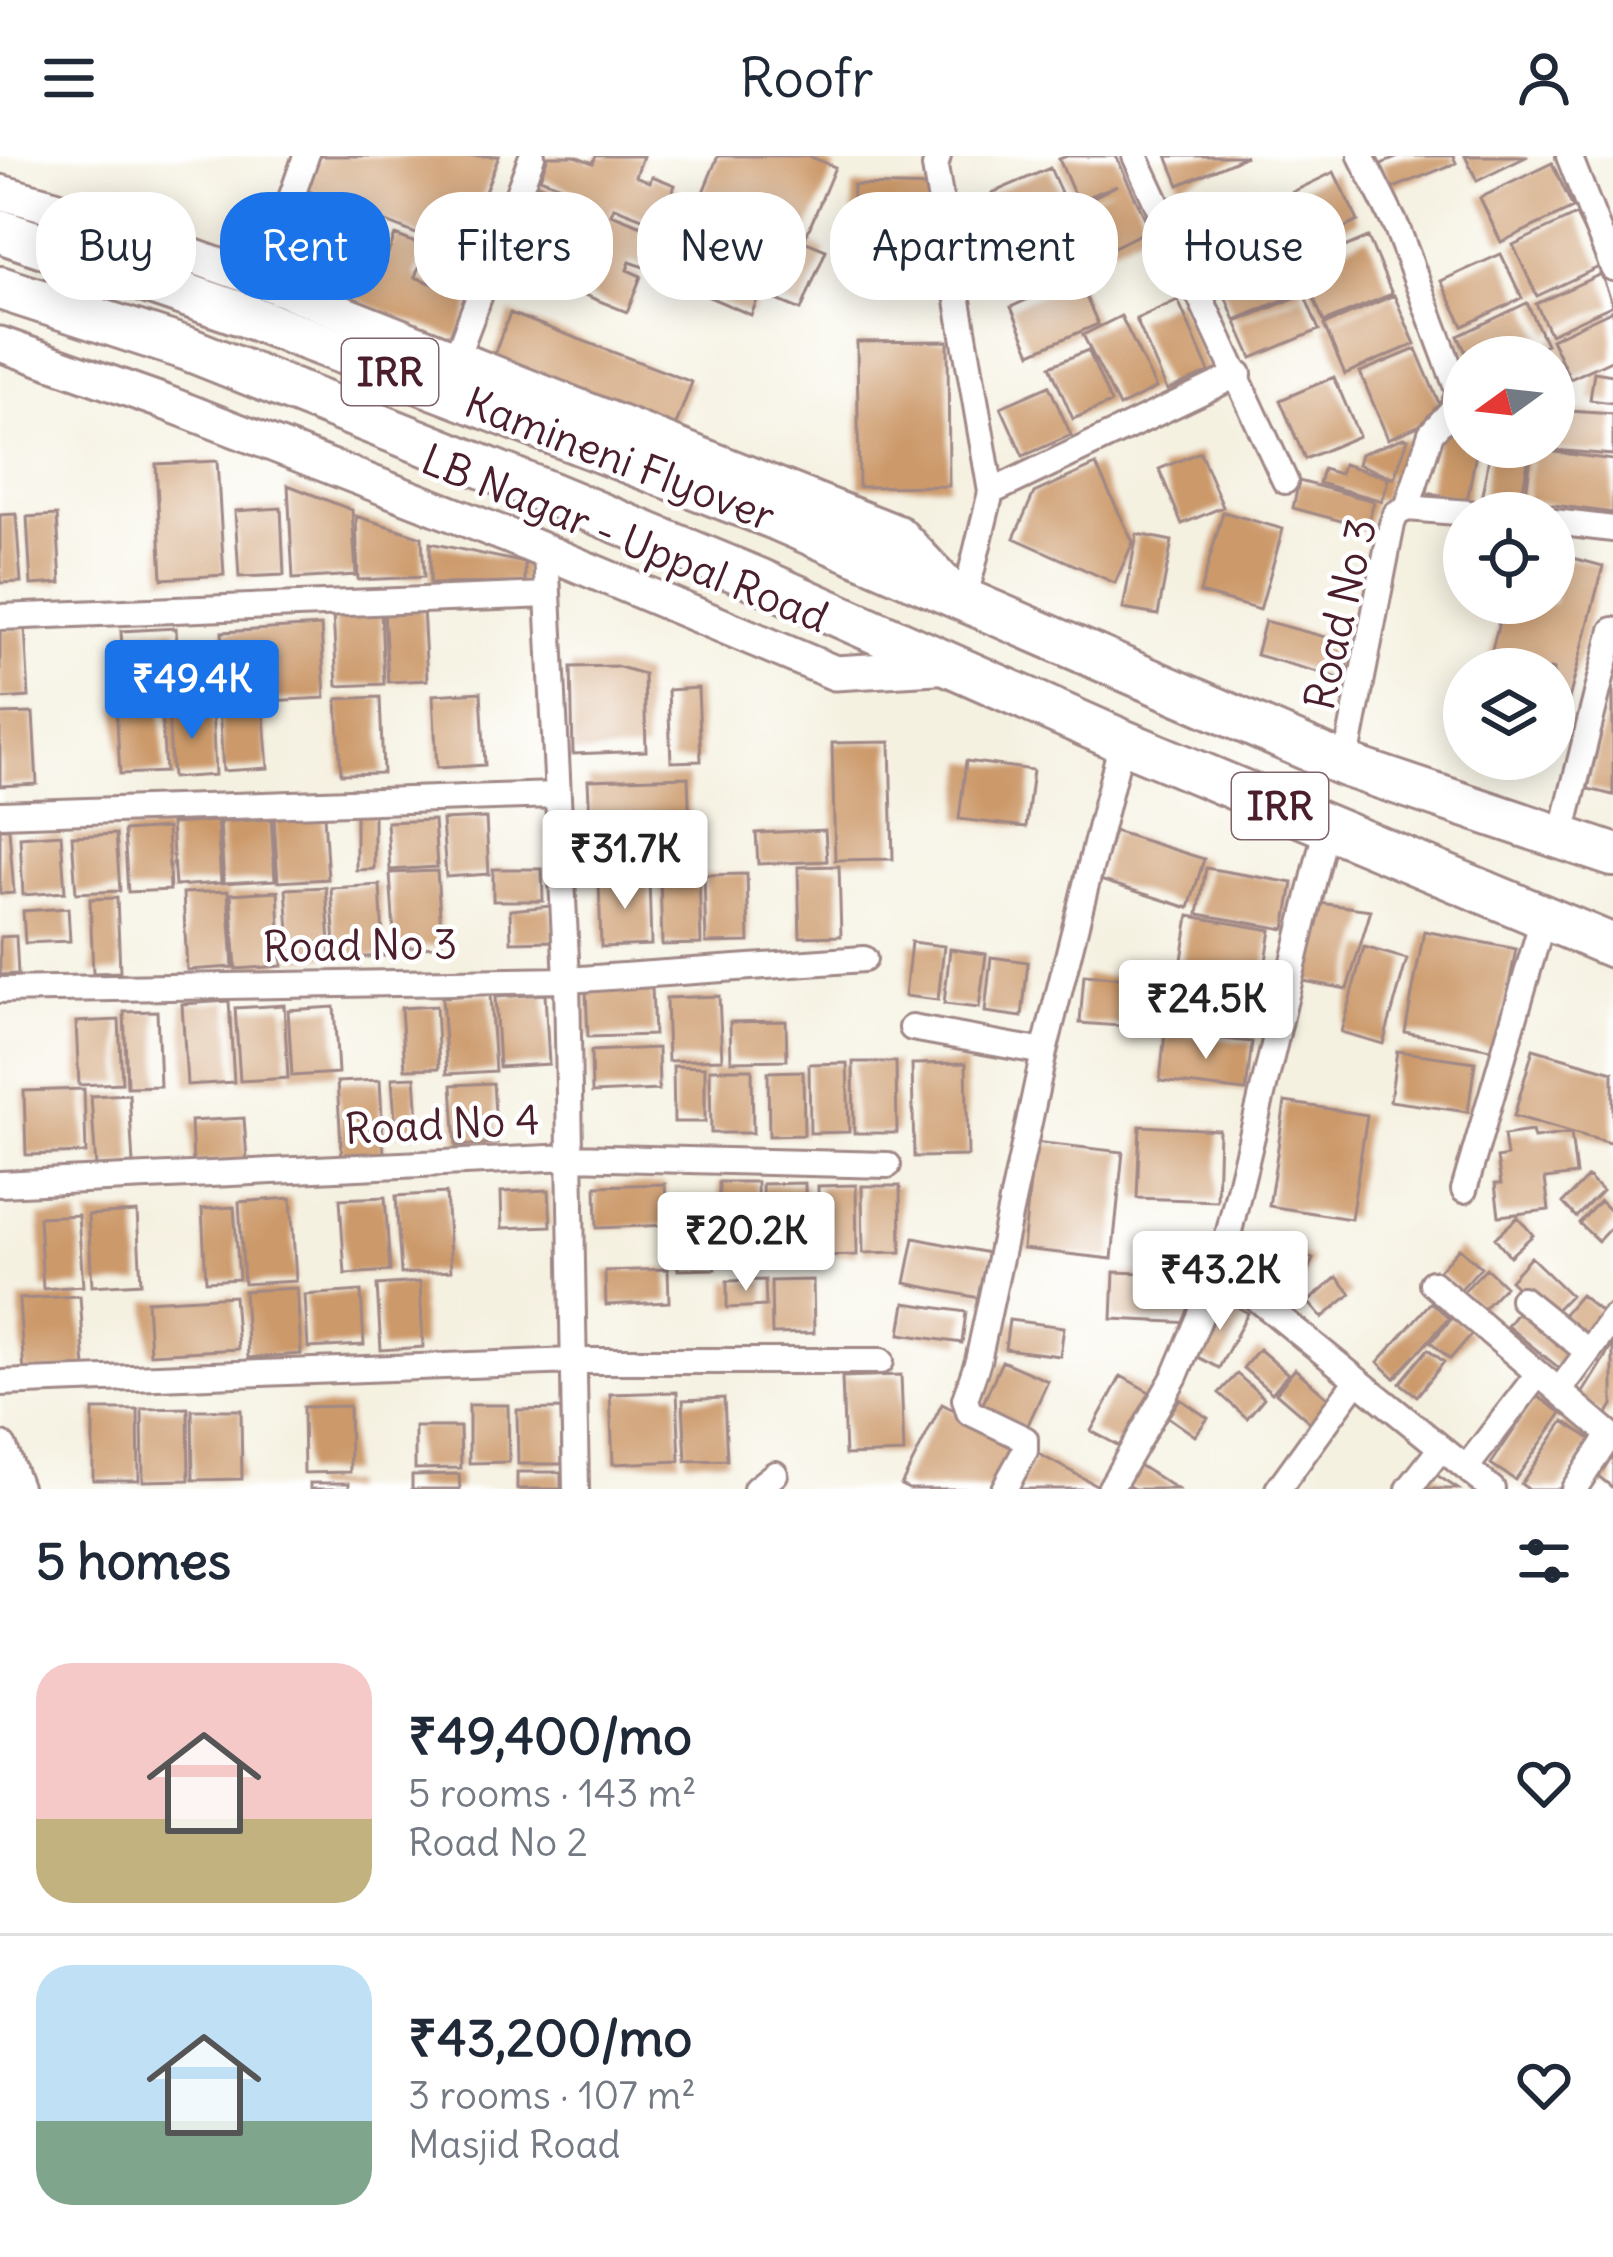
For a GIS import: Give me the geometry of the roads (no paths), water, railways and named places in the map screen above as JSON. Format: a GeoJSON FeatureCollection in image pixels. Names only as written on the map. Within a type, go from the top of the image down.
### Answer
{"type":"FeatureCollection","features":[{"type":"Feature","properties":{"kind":"highway","name":"Kamineni Flyover"},"geometry":{"type":"LineString","coordinates":[[2,218],[773,517],[964,602]]}},
{"type":"Feature","properties":{"kind":"highway","name":"Kamineni Flyover"},"geometry":{"type":"LineString","coordinates":[[0,288],[209,358],[572,502],[954,666]]}},
{"type":"Feature","properties":{"kind":"highway","name":"IRR"},"geometry":{"type":"LineString","coordinates":[[964,602],[1346,765],[1613,855]]}},
{"type":"Feature","properties":{"kind":"highway","name":"IRR"},"geometry":{"type":"LineString","coordinates":[[954,666],[1137,748],[1610,945]]}},
{"type":"Feature","properties":{"kind":"highway"},"geometry":{"type":"LineString","coordinates":[[1137,748],[1178,694]]}},
{"type":"Feature","properties":{"kind":"highway"},"geometry":{"type":"LineString","coordinates":[[1282,807],[1303,748]]}},
{"type":"Feature","properties":{"kind":"street"},"geometry":{"type":"LineString","coordinates":[[294,192],[307,156]]}},
{"type":"Feature","properties":{"kind":"street"},"geometry":{"type":"LineString","coordinates":[[456,358],[532,156]]}},
{"type":"Feature","properties":{"kind":"street"},"geometry":{"type":"LineString","coordinates":[[938,156],[935,167],[991,492],[964,602]]}},
{"type":"Feature","properties":{"kind":"street"},"geometry":{"type":"LineString","coordinates":[[1136,156],[1285,481]]}},
{"type":"Feature","properties":{"kind":"street","name":"Road No 3"},"geometry":{"type":"LineString","coordinates":[[1346,765],[1392,524],[1396,514],[1407,508],[1431,433],[1452,410],[1459,393],[1397,228],[1361,156]]}},
{"type":"Feature","properties":{"kind":"street"},"geometry":{"type":"LineString","coordinates":[[1569,156],[1613,268]]}},
{"type":"Feature","properties":{"kind":"street"},"geometry":{"type":"LineString","coordinates":[[2,218],[56,208],[220,266]]}},
{"type":"Feature","properties":{"kind":"street"},"geometry":{"type":"LineString","coordinates":[[310,300],[899,533],[964,602]]}},
{"type":"Feature","properties":{"kind":"street","name":"LB Nagar - Uppal Road"},"geometry":{"type":"LineString","coordinates":[[0,344],[185,410],[835,673],[954,666]]}},
{"type":"Feature","properties":{"kind":"street"},"geometry":{"type":"LineString","coordinates":[[991,492],[1238,374]]}},
{"type":"Feature","properties":{"kind":"street"},"geometry":{"type":"LineString","coordinates":[[1407,508],[1443,511]]}},
{"type":"Feature","properties":{"kind":"street"},"geometry":{"type":"LineString","coordinates":[[1575,524],[1613,529]]}},
{"type":"Feature","properties":{"kind":"street"},"geometry":{"type":"LineString","coordinates":[[545,553],[567,980],[576,1489]]}},
{"type":"Feature","properties":{"kind":"street"},"geometry":{"type":"LineString","coordinates":[[0,616],[548,595]]}},
{"type":"Feature","properties":{"kind":"street"},"geometry":{"type":"LineString","coordinates":[[1561,838],[1613,630]]}},
{"type":"Feature","properties":{"kind":"street"},"geometry":{"type":"LineString","coordinates":[[1004,1489],[1024,1451],[1025,1438],[969,1412],[965,1399],[979,1361],[1044,1052],[1137,748]]}},
{"type":"Feature","properties":{"kind":"street"},"geometry":{"type":"LineString","coordinates":[[0,814],[555,795]]}},
{"type":"Feature","properties":{"kind":"street"},"geometry":{"type":"LineString","coordinates":[[1110,1489],[1175,1376],[1220,1269],[1327,825]]}},
{"type":"Feature","properties":{"kind":"street"},"geometry":{"type":"LineString","coordinates":[[1464,1190],[1543,919]]}},
{"type":"Feature","properties":{"kind":"street","name":"Road No 3"},"geometry":{"type":"LineString","coordinates":[[0,990],[567,980],[864,958]]}},
{"type":"Feature","properties":{"kind":"street"},"geometry":{"type":"LineString","coordinates":[[912,1028],[1044,1052]]}},
{"type":"Feature","properties":{"kind":"street","name":"Road No 4"},"geometry":{"type":"LineString","coordinates":[[0,1184],[570,1157],[888,1165]]}},
{"type":"Feature","properties":{"kind":"street"},"geometry":{"type":"LineString","coordinates":[[1220,1269],[1492,1489]]}},
{"type":"Feature","properties":{"kind":"street"},"geometry":{"type":"LineString","coordinates":[[1432,1283],[1612,1436],[1574,1489]]}},
{"type":"Feature","properties":{"kind":"street"},"geometry":{"type":"LineString","coordinates":[[1522,1299],[1588,1352]]}},
{"type":"Feature","properties":{"kind":"street"},"geometry":{"type":"LineString","coordinates":[[1559,1391],[1613,1318]]}},
{"type":"Feature","properties":{"kind":"street"},"geometry":{"type":"LineString","coordinates":[[0,1383],[573,1360],[881,1361]]}},
{"type":"Feature","properties":{"kind":"street"},"geometry":{"type":"LineString","coordinates":[[1466,1468],[1538,1374]]}},
{"type":"Feature","properties":{"kind":"street"},"geometry":{"type":"LineString","coordinates":[[1278,1489],[1357,1380]]}},
{"type":"Feature","properties":{"kind":"street"},"geometry":{"type":"LineString","coordinates":[[1409,1489],[1441,1448]]}},
{"type":"Feature","properties":{"kind":"street"},"geometry":{"type":"LineString","coordinates":[[0,1449],[14,1489]]}}]}
